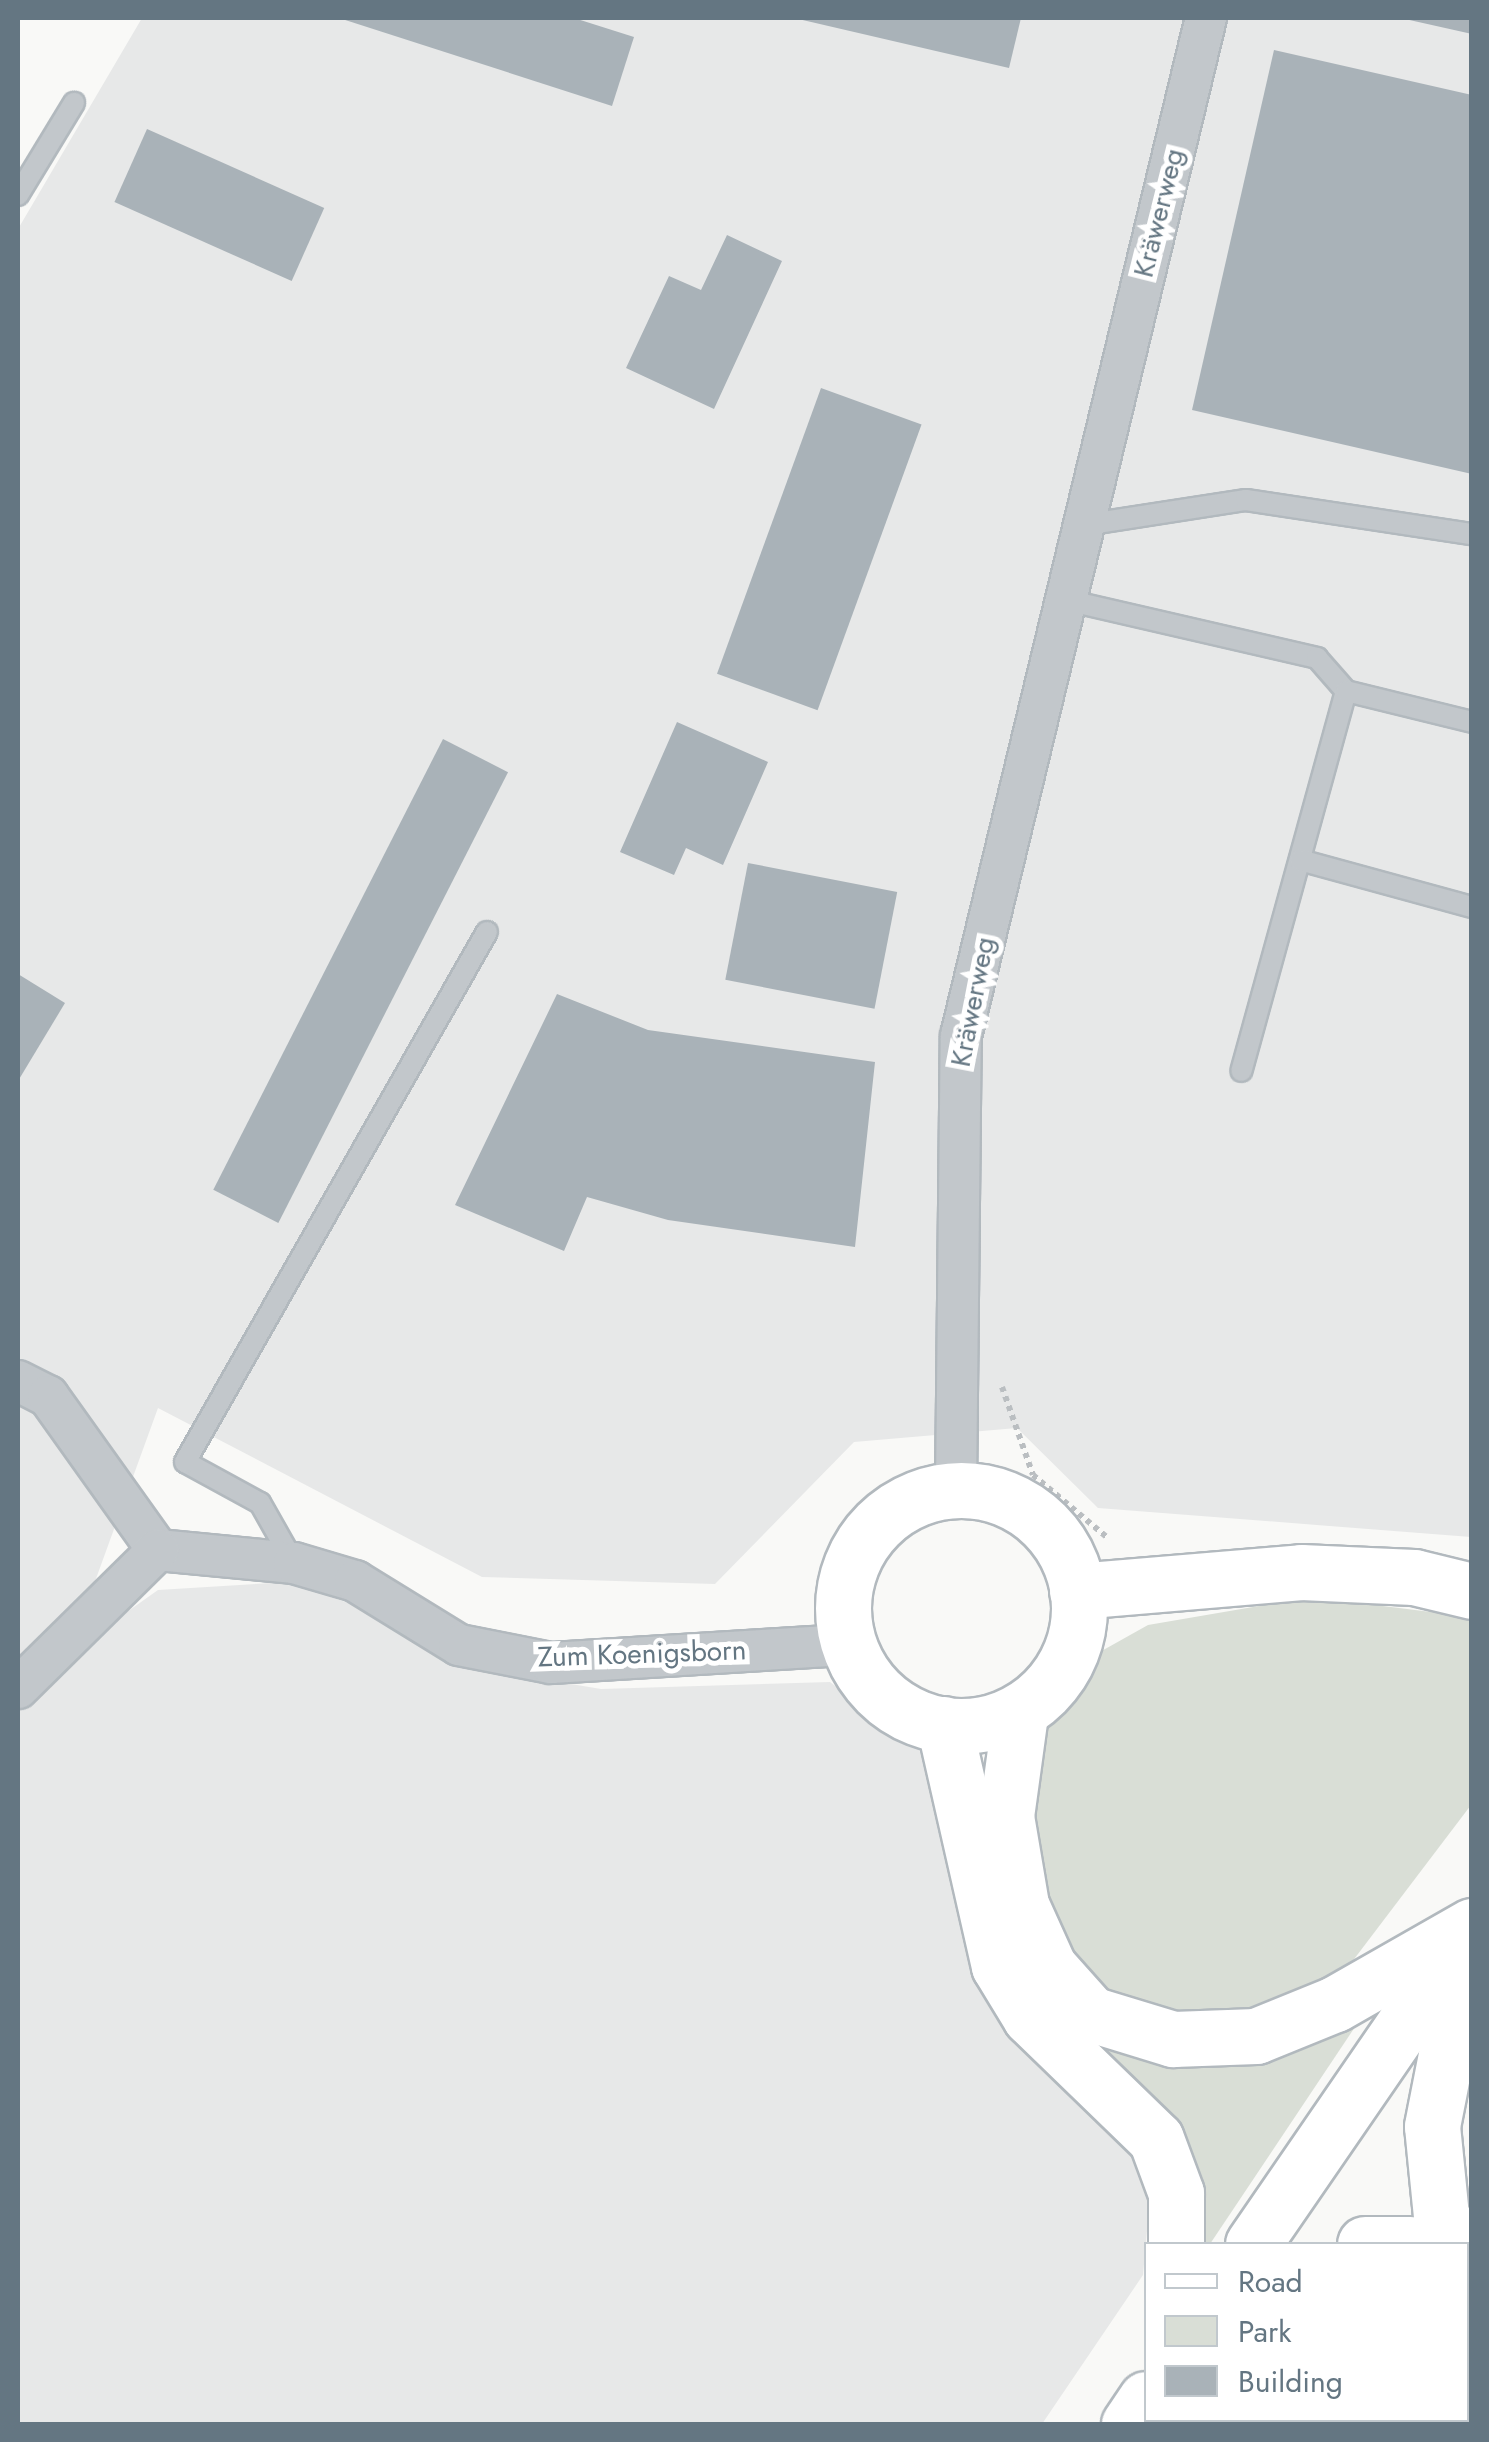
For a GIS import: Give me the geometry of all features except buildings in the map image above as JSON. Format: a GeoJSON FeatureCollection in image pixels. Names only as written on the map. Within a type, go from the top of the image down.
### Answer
{"type":"FeatureCollection","features":[{"type":"Feature","properties":{"kind":"main road"},"geometry":{"type":"LineString","coordinates":[[1020,1714],[944,1724],[876,1690],[848,1644],[845,1583],[864,1541],[897,1508],[956,1490],[1026,1510],[1061,1545],[1077,1591],[1076,1638],[1060,1672],[1020,1714],[1006,1816],[1020,1905],[1049,1967],[1092,2014],[1174,2040],[1256,2036],[1335,2004],[1472,1927]]}},
{"type":"Feature","properties":{"kind":"main road"},"geometry":{"type":"LineString","coordinates":[[1077,1591],[1300,1572],[1414,1577],[1472,1590]]}},
{"type":"Feature","properties":{"kind":"main road"},"geometry":{"type":"LineString","coordinates":[[944,1724],[999,1966],[1030,2017],[1156,2139],[1176,2193],[1176,2242]]}},
{"type":"Feature","properties":{"kind":"main road"},"geometry":{"type":"LineString","coordinates":[[1254,2242],[1472,1927]]}},
{"type":"Feature","properties":{"kind":"main road"},"geometry":{"type":"LineString","coordinates":[[1460,2242],[1432,2177],[1432,2126],[1472,1927]]}},
{"type":"Feature","properties":{"kind":"main road"},"geometry":{"type":"LineString","coordinates":[[1129,2424],[1144,2402]]}},
{"type":"Feature","properties":{"kind":"street","name":"Kräwerweg"},"geometry":{"type":"LineString","coordinates":[[956,1490],[961,1036],[1206,18]]}},
{"type":"Feature","properties":{"kind":"street"},"geometry":{"type":"LineString","coordinates":[[18,1381],[48,1396],[158,1550],[18,1688]]}},
{"type":"Feature","properties":{"kind":"street","name":"Zum Koenigsborn"},"geometry":{"type":"LineString","coordinates":[[158,1550],[294,1563],[355,1581],[459,1645],[551,1663],[848,1644]]}},
{"type":"Feature","properties":{"kind":"lane"},"geometry":{"type":"LineString","coordinates":[[18,195],[74,104]]}},
{"type":"Feature","properties":{"kind":"lane"},"geometry":{"type":"LineString","coordinates":[[1084,526],[1246,500],[1472,534]]}},
{"type":"Feature","properties":{"kind":"lane"},"geometry":{"type":"LineString","coordinates":[[1066,600],[1317,658],[1346,691],[1472,722]]}},
{"type":"Feature","properties":{"kind":"lane"},"geometry":{"type":"LineString","coordinates":[[1241,1072],[1346,691]]}},
{"type":"Feature","properties":{"kind":"lane"},"geometry":{"type":"LineString","coordinates":[[1300,860],[1472,907]]}},
{"type":"Feature","properties":{"kind":"lane"},"geometry":{"type":"LineString","coordinates":[[294,1563],[260,1502],[184,1462],[487,932]]}},
{"type":"Feature","properties":{"kind":"path"},"geometry":{"type":"LineString","coordinates":[[999,1367],[1033,1474],[1115,1544]]}},
{"type":"Feature","properties":{"kind":"shaded area"},"geometry":{"type":"Polygon","coordinates":[[[142,18],[1471,18],[1471,1537],[1098,1508],[1017,1428],[854,1442],[715,1584],[482,1577],[158,1408],[69,1653],[158,1590],[287,1582],[360,1607],[456,1665],[601,1689],[830,1682],[919,1750],[945,1797],[966,1952],[1028,2051],[1113,2127],[1151,2187],[1143,2275],[1042,2424],[18,2424],[18,229],[142,18]]]}},
{"type":"Feature","properties":{"kind":"shaded area"},"geometry":{"type":"Polygon","coordinates":[[[1469,2366],[1471,2424],[1229,2424],[1469,2422],[1469,2366]]]}},
{"type":"Feature","properties":{"kind":"green space"},"geometry":{"type":"Polygon","coordinates":[[[1311,1597],[1471,1617],[1471,1805],[1339,1979],[1292,2007],[1139,2017],[1060,1968],[1016,1835],[1038,1729],[1098,1653],[1148,1625],[1311,1597]]]}},
{"type":"Feature","properties":{"kind":"green space"},"geometry":{"type":"Polygon","coordinates":[[[1367,2009],[1211,2242],[1191,2242],[1089,2035],[1367,2009]]]}}]}
